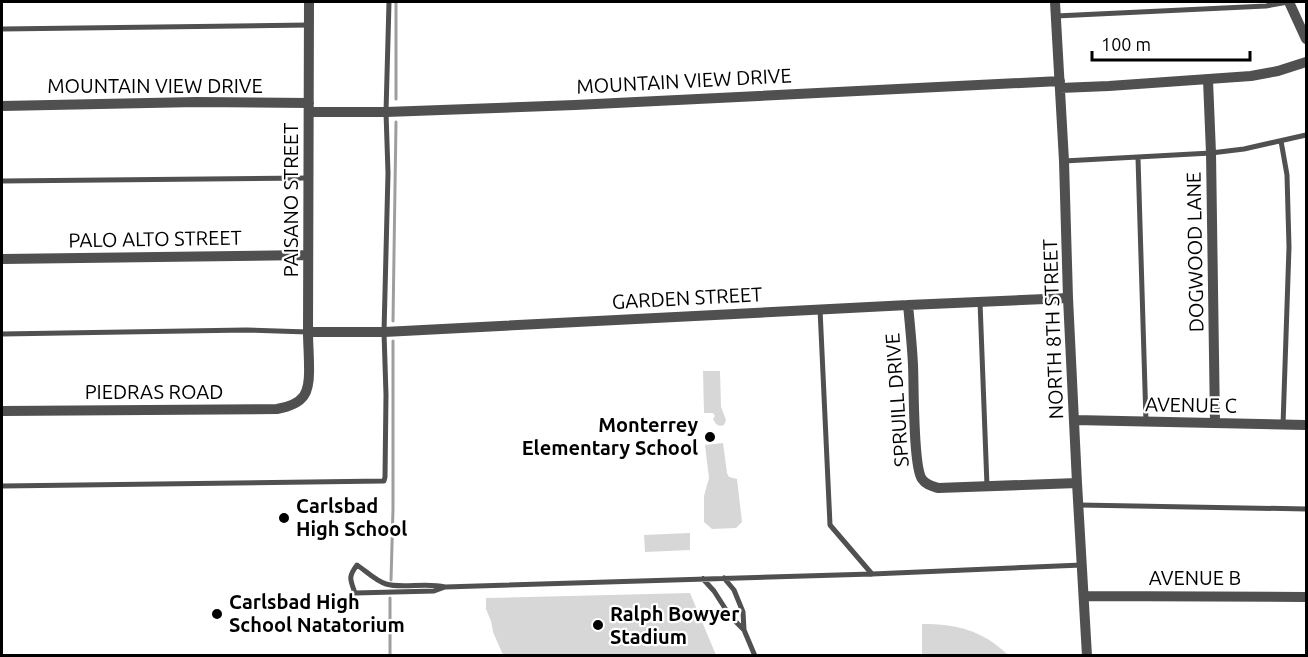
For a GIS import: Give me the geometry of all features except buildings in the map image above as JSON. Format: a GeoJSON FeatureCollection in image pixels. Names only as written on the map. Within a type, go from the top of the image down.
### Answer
{"type":"FeatureCollection","features":[{"type":"Feature","properties":{"kind":"street","name":"PAISANO STREET"},"geometry":{"type":"LineString","coordinates":[[303,397],[309,386],[309,2]]}},
{"type":"Feature","properties":{"kind":"street","name":"NORTH 8TH STREET"},"geometry":{"type":"LineString","coordinates":[[1055,2],[1087,656]]}},
{"type":"Feature","properties":{"kind":"street"},"geometry":{"type":"LineString","coordinates":[[1288,2],[1306,39]]}},
{"type":"Feature","properties":{"kind":"street","name":"MOUNTAIN VIEW DRIVE"},"geometry":{"type":"LineString","coordinates":[[2,106],[197,102],[386,112],[1208,80],[1251,76],[1278,71],[1306,62]]}},
{"type":"Feature","properties":{"kind":"street","name":"DOGWOOD LANE"},"geometry":{"type":"LineString","coordinates":[[1208,80],[1215,423]]}},
{"type":"Feature","properties":{"kind":"street","name":"PALO ALTO STREET"},"geometry":{"type":"LineString","coordinates":[[2,259],[308,255]]}},
{"type":"Feature","properties":{"kind":"street","name":"GARDEN STREET"},"geometry":{"type":"LineString","coordinates":[[308,332],[384,332],[1068,298]]}},
{"type":"Feature","properties":{"kind":"street","name":"SPRUILL DRIVE"},"geometry":{"type":"LineString","coordinates":[[908,305],[913,365],[916,457],[922,480],[938,488],[1077,483]]}},
{"type":"Feature","properties":{"kind":"street","name":"PIEDRAS ROAD"},"geometry":{"type":"LineString","coordinates":[[2,411],[277,409],[295,404],[303,397]]}},
{"type":"Feature","properties":{"kind":"street","name":"AVENUE C"},"geometry":{"type":"LineString","coordinates":[[1075,420],[1306,425]]}},
{"type":"Feature","properties":{"kind":"street","name":"AVENUE B"},"geometry":{"type":"LineString","coordinates":[[1084,596],[1306,597]]}},
{"type":"Feature","properties":{"kind":"lane"},"geometry":{"type":"LineString","coordinates":[[2,486],[384,481],[386,477],[384,332],[389,2]]}},
{"type":"Feature","properties":{"kind":"lane"},"geometry":{"type":"LineString","coordinates":[[1056,16],[1266,6],[1288,2]]}},
{"type":"Feature","properties":{"kind":"lane"},"geometry":{"type":"LineString","coordinates":[[2,29],[309,25]]}},
{"type":"Feature","properties":{"kind":"lane"},"geometry":{"type":"LineString","coordinates":[[1064,161],[1211,153],[1244,149],[1306,135]]}},
{"type":"Feature","properties":{"kind":"lane"},"geometry":{"type":"LineString","coordinates":[[1281,141],[1287,175],[1289,247],[1283,425]]}},
{"type":"Feature","properties":{"kind":"lane"},"geometry":{"type":"LineString","coordinates":[[1138,158],[1146,422]]}},
{"type":"Feature","properties":{"kind":"lane"},"geometry":{"type":"LineString","coordinates":[[2,181],[308,178]]}},
{"type":"Feature","properties":{"kind":"lane"},"geometry":{"type":"LineString","coordinates":[[980,301],[987,486]]}},
{"type":"Feature","properties":{"kind":"lane"},"geometry":{"type":"LineString","coordinates":[[820,309],[830,525],[872,574]]}},
{"type":"Feature","properties":{"kind":"lane"},"geometry":{"type":"LineString","coordinates":[[2,334],[246,330],[308,332]]}},
{"type":"Feature","properties":{"kind":"lane"},"geometry":{"type":"LineString","coordinates":[[1079,505],[1306,509]]}},
{"type":"Feature","properties":{"kind":"lane"},"geometry":{"type":"LineString","coordinates":[[445,587],[434,591],[355,592],[350,578],[357,565],[375,579],[388,585],[433,584],[445,587],[1082,565]]}},
{"type":"Feature","properties":{"kind":"lane"},"geometry":{"type":"LineString","coordinates":[[724,578],[734,590],[743,612],[744,630],[755,656]]}},
{"type":"Feature","properties":{"kind":"lane"},"geometry":{"type":"LineString","coordinates":[[703,579],[714,591],[730,616],[744,630]]}},
{"type":"Feature","properties":{"kind":"shaded area"},"geometry":{"type":"Polygon","coordinates":[[[703,371],[720,371],[721,407],[726,420],[724,425],[716,424],[713,413],[704,413],[703,371]]]}},
{"type":"Feature","properties":{"kind":"shaded area"},"geometry":{"type":"Polygon","coordinates":[[[723,443],[727,473],[729,477],[737,479],[742,522],[736,528],[712,529],[704,522],[704,496],[709,478],[705,445],[723,443]]]}},
{"type":"Feature","properties":{"kind":"shaded area"},"geometry":{"type":"Polygon","coordinates":[[[690,533],[690,550],[645,552],[644,535],[690,533]]]}},
{"type":"Feature","properties":{"kind":"shaded area","name":"Ralph Bowyer Stadium"},"geometry":{"type":"Polygon","coordinates":[[[690,593],[716,655],[503,655],[486,609],[486,598],[690,593]]]}},
{"type":"Feature","properties":{"kind":"shaded area"},"geometry":{"type":"Polygon","coordinates":[[[922,624],[947,625],[968,630],[989,640],[1008,655],[922,655],[922,624]]]}},
{"type":"Feature","properties":{"kind":"waterway"},"geometry":{"type":"LineString","coordinates":[[396,2],[396,99]]}},
{"type":"Feature","properties":{"kind":"waterway"},"geometry":{"type":"LineString","coordinates":[[393,321],[396,122]]}},
{"type":"Feature","properties":{"kind":"waterway"},"geometry":{"type":"LineString","coordinates":[[391,580],[393,341]]}},
{"type":"Feature","properties":{"kind":"waterway"},"geometry":{"type":"LineString","coordinates":[[390,598],[390,656]]}},
{"type":"Feature","properties":{"kind":"place","name":"Monterrey Elementary School"},"geometry":{"type":"Point","coordinates":[710,437]}},
{"type":"Feature","properties":{"kind":"place","name":"Carlsbad High School"},"geometry":{"type":"Point","coordinates":[284,518]}},
{"type":"Feature","properties":{"kind":"place","name":"Carlsbad High School Natatorium"},"geometry":{"type":"Point","coordinates":[217,614]}},
{"type":"Feature","properties":{"kind":"place","name":"Ralph Bowyer Stadium"},"geometry":{"type":"Point","coordinates":[598,625]}}]}
